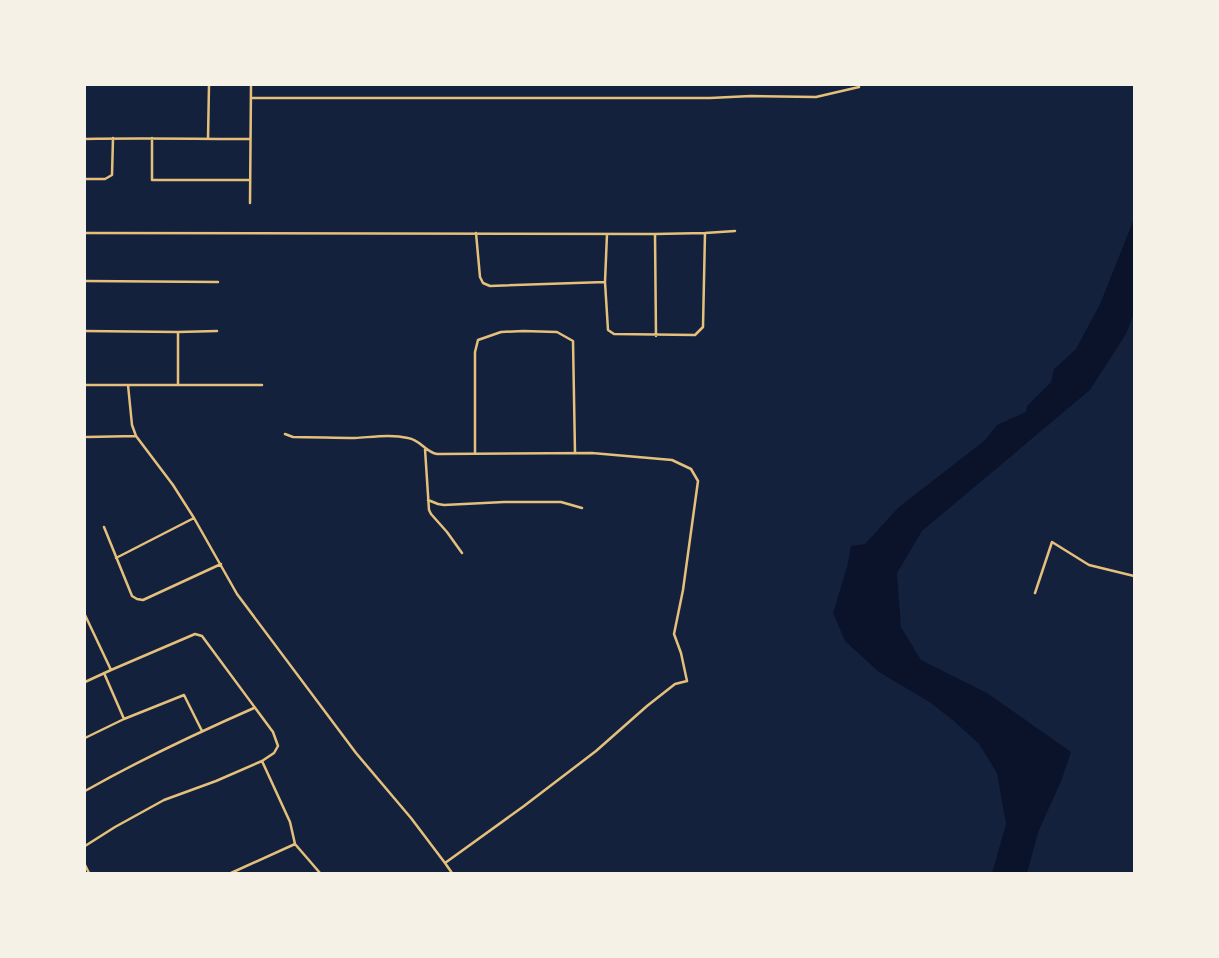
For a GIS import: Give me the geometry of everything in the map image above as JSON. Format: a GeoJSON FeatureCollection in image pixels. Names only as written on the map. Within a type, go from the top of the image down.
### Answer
{"type":"FeatureCollection","features":[{"type":"Feature","properties":{"kind":"street"},"geometry":{"type":"LineString","coordinates":[[208,139],[209,85]]}},
{"type":"Feature","properties":{"kind":"street"},"geometry":{"type":"LineString","coordinates":[[250,203],[251,85]]}},
{"type":"Feature","properties":{"kind":"street"},"geometry":{"type":"LineString","coordinates":[[251,98],[816,97],[859,87]]}},
{"type":"Feature","properties":{"kind":"street"},"geometry":{"type":"LineString","coordinates":[[85,179],[105,179],[112,175],[113,138]]}},
{"type":"Feature","properties":{"kind":"street"},"geometry":{"type":"LineString","coordinates":[[152,138],[152,180],[250,180]]}},
{"type":"Feature","properties":{"kind":"street"},"geometry":{"type":"LineString","coordinates":[[85,139],[250,139]]}},
{"type":"Feature","properties":{"kind":"street"},"geometry":{"type":"LineString","coordinates":[[85,233],[655,234],[734,231]]}},
{"type":"Feature","properties":{"kind":"street"},"geometry":{"type":"LineString","coordinates":[[476,233],[480,277],[483,283],[490,286],[605,282]]}},
{"type":"Feature","properties":{"kind":"street"},"geometry":{"type":"LineString","coordinates":[[607,234],[605,282],[608,330],[614,334],[656,336],[695,335],[703,326],[705,233]]}},
{"type":"Feature","properties":{"kind":"street"},"geometry":{"type":"LineString","coordinates":[[655,234],[656,336]]}},
{"type":"Feature","properties":{"kind":"street"},"geometry":{"type":"LineString","coordinates":[[85,281],[218,282]]}},
{"type":"Feature","properties":{"kind":"street"},"geometry":{"type":"LineString","coordinates":[[85,331],[217,331]]}},
{"type":"Feature","properties":{"kind":"street"},"geometry":{"type":"LineString","coordinates":[[475,453],[475,352],[478,340],[501,332],[523,331],[557,332],[573,341],[575,453]]}},
{"type":"Feature","properties":{"kind":"street"},"geometry":{"type":"LineString","coordinates":[[178,332],[178,384]]}},
{"type":"Feature","properties":{"kind":"street"},"geometry":{"type":"LineString","coordinates":[[85,385],[262,385]]}},
{"type":"Feature","properties":{"kind":"street"},"geometry":{"type":"LineString","coordinates":[[128,385],[132,425],[136,436],[173,485],[194,518],[237,594],[356,753],[411,818],[452,873]]}},
{"type":"Feature","properties":{"kind":"street"},"geometry":{"type":"LineString","coordinates":[[285,434],[293,437],[408,437],[418,441],[434,454],[592,452],[672,460],[691,469],[698,481],[683,590],[674,634],[682,653],[687,681],[675,684],[579,764],[445,863]]}},
{"type":"Feature","properties":{"kind":"street"},"geometry":{"type":"LineString","coordinates":[[87,437],[136,436]]}},
{"type":"Feature","properties":{"kind":"street"},"geometry":{"type":"LineString","coordinates":[[425,448],[428,500],[431,514],[447,532],[462,553]]}},
{"type":"Feature","properties":{"kind":"street"},"geometry":{"type":"LineString","coordinates":[[428,500],[444,505],[504,502],[561,502],[582,508]]}},
{"type":"Feature","properties":{"kind":"street"},"geometry":{"type":"LineString","coordinates":[[116,558],[194,518]]}},
{"type":"Feature","properties":{"kind":"street"},"geometry":{"type":"LineString","coordinates":[[104,527],[132,596],[137,599],[143,600],[221,564]]}},
{"type":"Feature","properties":{"kind":"street"},"geometry":{"type":"LineString","coordinates":[[1035,593],[1052,542],[1089,565],[1134,576]]}},
{"type":"Feature","properties":{"kind":"street"},"geometry":{"type":"LineString","coordinates":[[85,615],[110,670]]}},
{"type":"Feature","properties":{"kind":"street"},"geometry":{"type":"LineString","coordinates":[[85,682],[110,670],[198,634],[202,636],[273,732],[278,746],[274,753],[262,761],[216,781],[164,800],[85,846]]}},
{"type":"Feature","properties":{"kind":"street"},"geometry":{"type":"LineString","coordinates":[[104,673],[124,719]]}},
{"type":"Feature","properties":{"kind":"street"},"geometry":{"type":"LineString","coordinates":[[85,738],[124,719],[184,695],[202,731]]}},
{"type":"Feature","properties":{"kind":"street"},"geometry":{"type":"LineString","coordinates":[[85,791],[202,731],[254,708]]}},
{"type":"Feature","properties":{"kind":"street"},"geometry":{"type":"LineString","coordinates":[[262,761],[290,822],[295,844],[320,873]]}},
{"type":"Feature","properties":{"kind":"street"},"geometry":{"type":"LineString","coordinates":[[232,873],[295,844]]}},
{"type":"Feature","properties":{"kind":"street"},"geometry":{"type":"LineString","coordinates":[[85,865],[89,873]]}},
{"type":"Feature","properties":{"kind":"water"},"geometry":{"type":"Polygon","coordinates":[[[1134,219],[1134,313],[1126,334],[1090,390],[922,531],[897,573],[901,627],[921,660],[987,693],[1071,752],[1062,779],[1039,830],[1027,873],[992,873],[1006,824],[997,773],[979,744],[955,722],[931,703],[879,672],[845,641],[833,613],[847,567],[851,546],[865,544],[898,508],[985,440],[997,425],[1026,412],[1027,406],[1051,382],[1054,369],[1076,349],[1100,304],[1134,219]]]}}]}
